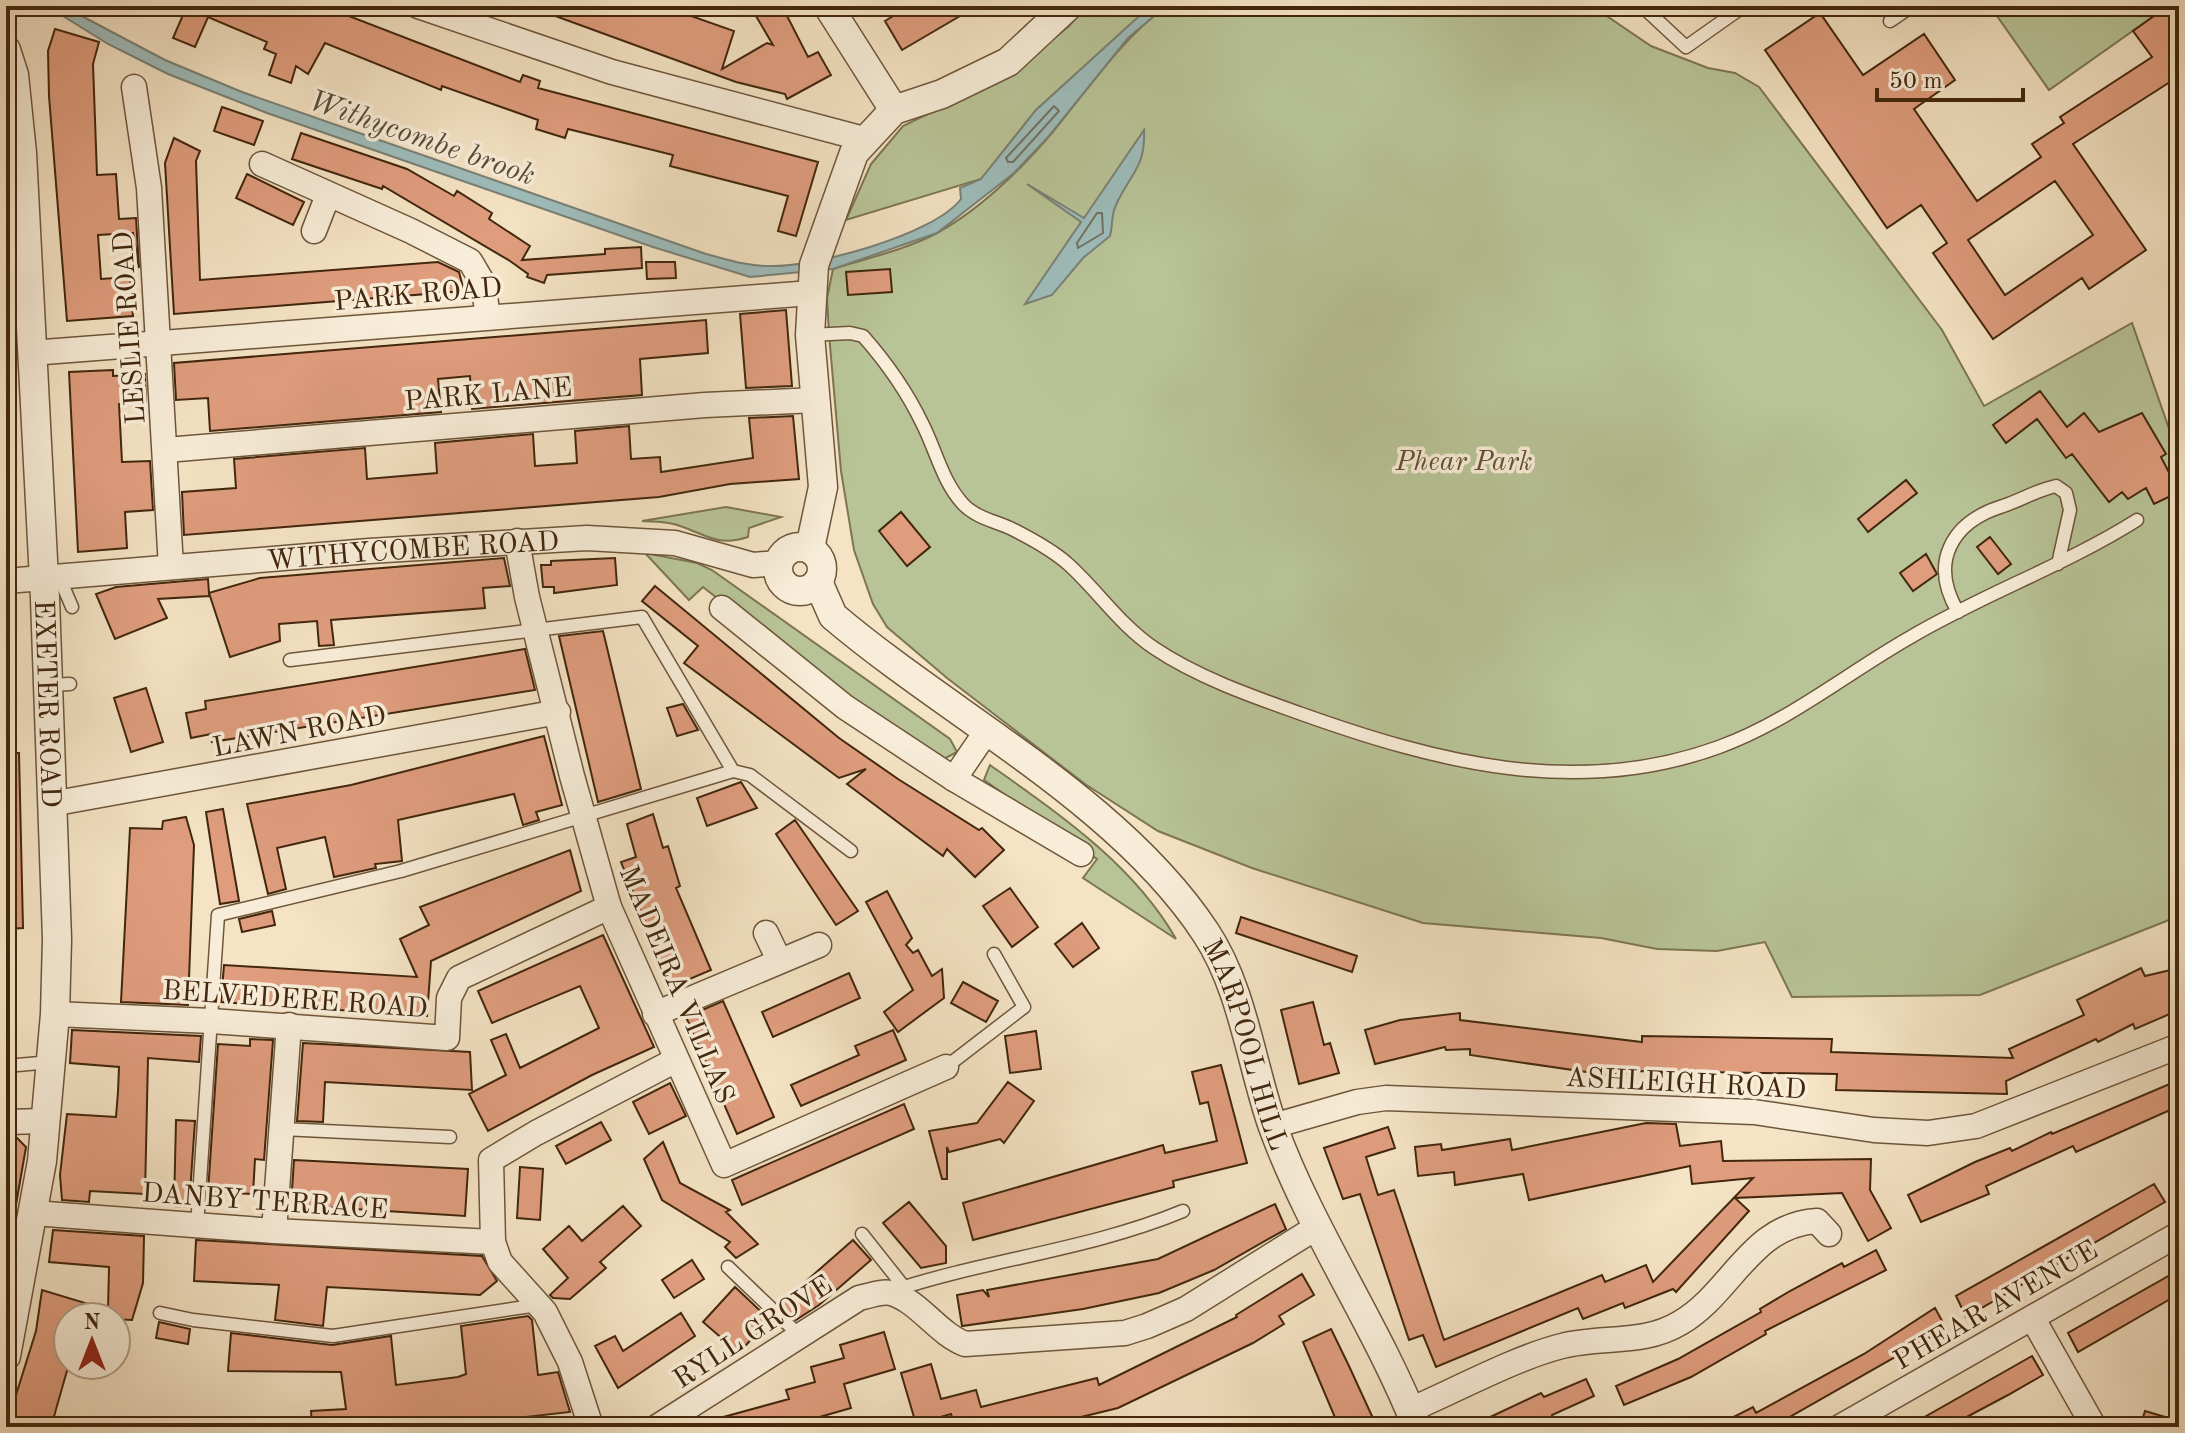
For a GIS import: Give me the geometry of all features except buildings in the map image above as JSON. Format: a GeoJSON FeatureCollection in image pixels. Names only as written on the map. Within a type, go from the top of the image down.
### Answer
{"type":"FeatureCollection","features":[{"type":"Feature","properties":{"kind":"street"},"geometry":{"type":"LineString","coordinates":[[418,6],[612,72],[864,139]]}},
{"type":"Feature","properties":{"kind":"street"},"geometry":{"type":"LineString","coordinates":[[828,6],[894,110]]}},
{"type":"Feature","properties":{"kind":"street"},"geometry":{"type":"LineString","coordinates":[[810,548],[790,549],[779,563],[780,578],[791,589],[801,591],[818,582],[822,565],[810,548],[823,487],[810,335],[811,293],[822,235],[854,153],[894,110],[942,94],[1008,62],[1068,6]]}},
{"type":"Feature","properties":{"kind":"street","name":"EXETER ROAD"},"geometry":{"type":"LineString","coordinates":[[6,50],[14,75],[22,153],[17,299],[31,353],[59,684],[51,804],[57,939],[55,1014],[46,1121],[33,1213],[6,1356]]}},
{"type":"Feature","properties":{"kind":"street","name":"LESLIE ROAD"},"geometry":{"type":"LineString","coordinates":[[134,87],[149,188],[171,567]]}},
{"type":"Feature","properties":{"kind":"street"},"geometry":{"type":"LineString","coordinates":[[262,164],[470,261],[483,283],[488,317]]}},
{"type":"Feature","properties":{"kind":"street"},"geometry":{"type":"LineString","coordinates":[[314,231],[328,195]]}},
{"type":"Feature","properties":{"kind":"street","name":"PARK ROAD"},"geometry":{"type":"LineString","coordinates":[[31,353],[811,293]]}},
{"type":"Feature","properties":{"kind":"street","name":"PARK LANE"},"geometry":{"type":"LineString","coordinates":[[166,450],[705,405],[816,400]]}},
{"type":"Feature","properties":{"kind":"street","name":"WITHYCOMBE ROAD"},"geometry":{"type":"LineString","coordinates":[[6,581],[52,580],[171,567],[517,541],[636,539],[675,543],[753,565],[779,563]]}},
{"type":"Feature","properties":{"kind":"street","name":"MADEIRA VILLAS"},"geometry":{"type":"LineString","coordinates":[[517,541],[582,816],[609,907],[724,1165],[946,1067]]}},
{"type":"Feature","properties":{"kind":"street","name":"MARPOOL HILL"},"geometry":{"type":"LineString","coordinates":[[818,582],[833,616],[1050,778],[1102,821],[1140,856],[1205,931],[1233,996],[1273,1126],[1317,1227],[1413,1418]]}},
{"type":"Feature","properties":{"kind":"street"},"geometry":{"type":"LineString","coordinates":[[722,608],[845,707],[954,779],[1081,854]]}},
{"type":"Feature","properties":{"kind":"street","name":"LAWN ROAD"},"geometry":{"type":"LineString","coordinates":[[51,804],[558,712]]}},
{"type":"Feature","properties":{"kind":"street"},"geometry":{"type":"LineString","coordinates":[[954,779],[986,732]]}},
{"type":"Feature","properties":{"kind":"street","name":"BELVEDERE ROAD"},"geometry":{"type":"LineString","coordinates":[[55,1014],[289,1025],[447,1038],[449,998],[459,978],[609,907]]}},
{"type":"Feature","properties":{"kind":"street"},"geometry":{"type":"LineString","coordinates":[[766,933],[779,960]]}},
{"type":"Feature","properties":{"kind":"street"},"geometry":{"type":"LineString","coordinates":[[655,1014],[819,945]]}},
{"type":"Feature","properties":{"kind":"street"},"geometry":{"type":"LineString","coordinates":[[274,1231],[289,1025]]}},
{"type":"Feature","properties":{"kind":"street","name":"ASHLEIGH ROAD"},"geometry":{"type":"LineString","coordinates":[[1273,1126],[1386,1098],[1754,1112],[1874,1130],[1928,1133],[1976,1126],[2179,1046]]}},
{"type":"Feature","properties":{"kind":"street"},"geometry":{"type":"LineString","coordinates":[[591,1427],[570,1362],[538,1305],[500,1262],[493,1242],[491,1160],[676,1060]]}},
{"type":"Feature","properties":{"kind":"street"},"geometry":{"type":"LineString","coordinates":[[6,1122],[46,1121]]}},
{"type":"Feature","properties":{"kind":"street","name":"DANBY TERRACE"},"geometry":{"type":"LineString","coordinates":[[33,1213],[274,1231],[493,1242]]}},
{"type":"Feature","properties":{"kind":"street"},"geometry":{"type":"LineString","coordinates":[[1413,1418],[1560,1346],[1659,1333],[1705,1306],[1747,1254],[1775,1233],[1797,1222],[1817,1221],[1829,1234]]}},
{"type":"Feature","properties":{"kind":"street"},"geometry":{"type":"LineString","coordinates":[[896,1289],[951,1338],[965,1344],[1125,1333],[1186,1309],[1317,1227]]}},
{"type":"Feature","properties":{"kind":"street","name":"PHEAR AVENUE"},"geometry":{"type":"LineString","coordinates":[[1840,1427],[2179,1234]]}},
{"type":"Feature","properties":{"kind":"street","name":"RYLL GROVE"},"geometry":{"type":"LineString","coordinates":[[657,1427],[859,1298],[896,1289]]}},
{"type":"Feature","properties":{"kind":"street"},"geometry":{"type":"LineString","coordinates":[[2033,1319],[2094,1427]]}},
{"type":"Feature","properties":{"kind":"lane"},"geometry":{"type":"LineString","coordinates":[[1642,6],[1686,47],[1744,6]]}},
{"type":"Feature","properties":{"kind":"lane"},"geometry":{"type":"LineString","coordinates":[[1890,21],[1912,6]]}},
{"type":"Feature","properties":{"kind":"lane"},"geometry":{"type":"LineString","coordinates":[[810,335],[850,333],[863,336],[922,422],[935,457],[962,502],[972,512],[1014,530],[1065,561],[1108,609],[1154,648],[1257,698],[1350,731],[1450,760],[1532,773],[1572,775],[1637,768],[1686,757],[1750,733],[1958,612],[2093,548],[2137,520]]}},
{"type":"Feature","properties":{"kind":"lane"},"geometry":{"type":"LineString","coordinates":[[1958,612],[1946,592],[1947,551],[1960,528],[1988,509],[2056,486],[2066,493],[2070,510],[2058,564]]}},
{"type":"Feature","properties":{"kind":"lane"},"geometry":{"type":"LineString","coordinates":[[52,580],[72,607]]}},
{"type":"Feature","properties":{"kind":"lane"},"geometry":{"type":"LineString","coordinates":[[290,660],[642,617],[733,771]]}},
{"type":"Feature","properties":{"kind":"lane"},"geometry":{"type":"LineString","coordinates":[[197,1226],[218,915],[401,871],[733,771],[750,775],[851,851]]}},
{"type":"Feature","properties":{"kind":"lane"},"geometry":{"type":"LineString","coordinates":[[946,1067],[1024,1007],[994,954]]}},
{"type":"Feature","properties":{"kind":"lane"},"geometry":{"type":"LineString","coordinates":[[6,1066],[28,1061],[51,1062]]}},
{"type":"Feature","properties":{"kind":"lane"},"geometry":{"type":"LineString","coordinates":[[282,1129],[450,1137]]}},
{"type":"Feature","properties":{"kind":"lane"},"geometry":{"type":"LineString","coordinates":[[862,1234],[896,1289],[1076,1247],[1142,1228],[1183,1211]]}},
{"type":"Feature","properties":{"kind":"lane"},"geometry":{"type":"LineString","coordinates":[[728,1267],[799,1335]]}},
{"type":"Feature","properties":{"kind":"lane"},"geometry":{"type":"LineString","coordinates":[[160,1313],[193,1320],[333,1336],[538,1305]]}},
{"type":"Feature","properties":{"kind":"green space"},"geometry":{"type":"Polygon","coordinates":[[[1087,6],[1152,6],[1036,110],[981,179],[846,220],[871,164],[903,126],[1004,77],[1068,27],[1087,6]]]}},
{"type":"Feature","properties":{"kind":"green space","name":"Phear Park"},"geometry":{"type":"Polygon","coordinates":[[[1166,6],[1592,6],[1651,46],[1708,68],[1735,73],[1759,87],[1942,330],[1984,406],[2132,323],[2179,457],[2179,916],[1980,995],[1792,997],[1765,942],[1717,951],[1657,949],[1601,938],[1423,923],[1252,868],[1158,831],[1085,784],[947,678],[887,627],[873,604],[854,550],[841,471],[827,298],[833,269],[925,239],[953,224],[984,201],[1040,147],[1119,50],[1166,6]]]}},
{"type":"Feature","properties":{"kind":"green space"},"geometry":{"type":"Polygon","coordinates":[[[1990,6],[2168,6],[2049,90],[1990,6]]]}},
{"type":"Feature","properties":{"kind":"green space"},"geometry":{"type":"Polygon","coordinates":[[[726,507],[781,517],[749,528],[748,537],[729,541],[713,539],[671,523],[642,521],[726,507]]]}},
{"type":"Feature","properties":{"kind":"green space"},"geometry":{"type":"Polygon","coordinates":[[[645,553],[697,563],[712,570],[950,739],[957,752],[940,761],[857,707],[703,587],[689,600],[645,553]]]}},
{"type":"Feature","properties":{"kind":"green space"},"geometry":{"type":"Polygon","coordinates":[[[990,765],[1093,842],[1138,887],[1176,939],[1083,878],[1097,859],[984,780],[990,765]]]}},
{"type":"Feature","properties":{"kind":"water"},"geometry":{"type":"Polygon","coordinates":[[[47,6],[63,6],[165,60],[242,92],[706,254],[744,264],[767,266],[812,261],[871,247],[900,237],[947,212],[961,199],[960,188],[981,179],[1036,110],[1152,6],[1166,6],[1128,38],[1049,136],[1014,173],[937,233],[833,269],[750,277],[653,247],[267,113],[168,74],[108,44],[47,6]]]}},
{"type":"Feature","properties":{"kind":"water"},"geometry":{"type":"Polygon","coordinates":[[[1144,130],[1142,154],[1114,209],[1110,236],[1083,258],[1052,295],[1025,304],[1081,222],[1027,184],[1084,218],[1144,130]]]}},
{"type":"Feature","properties":{"kind":"water label","name":"Withycombe brook"},"geometry":{"type":"Point","coordinates":[422,137]}}]}
